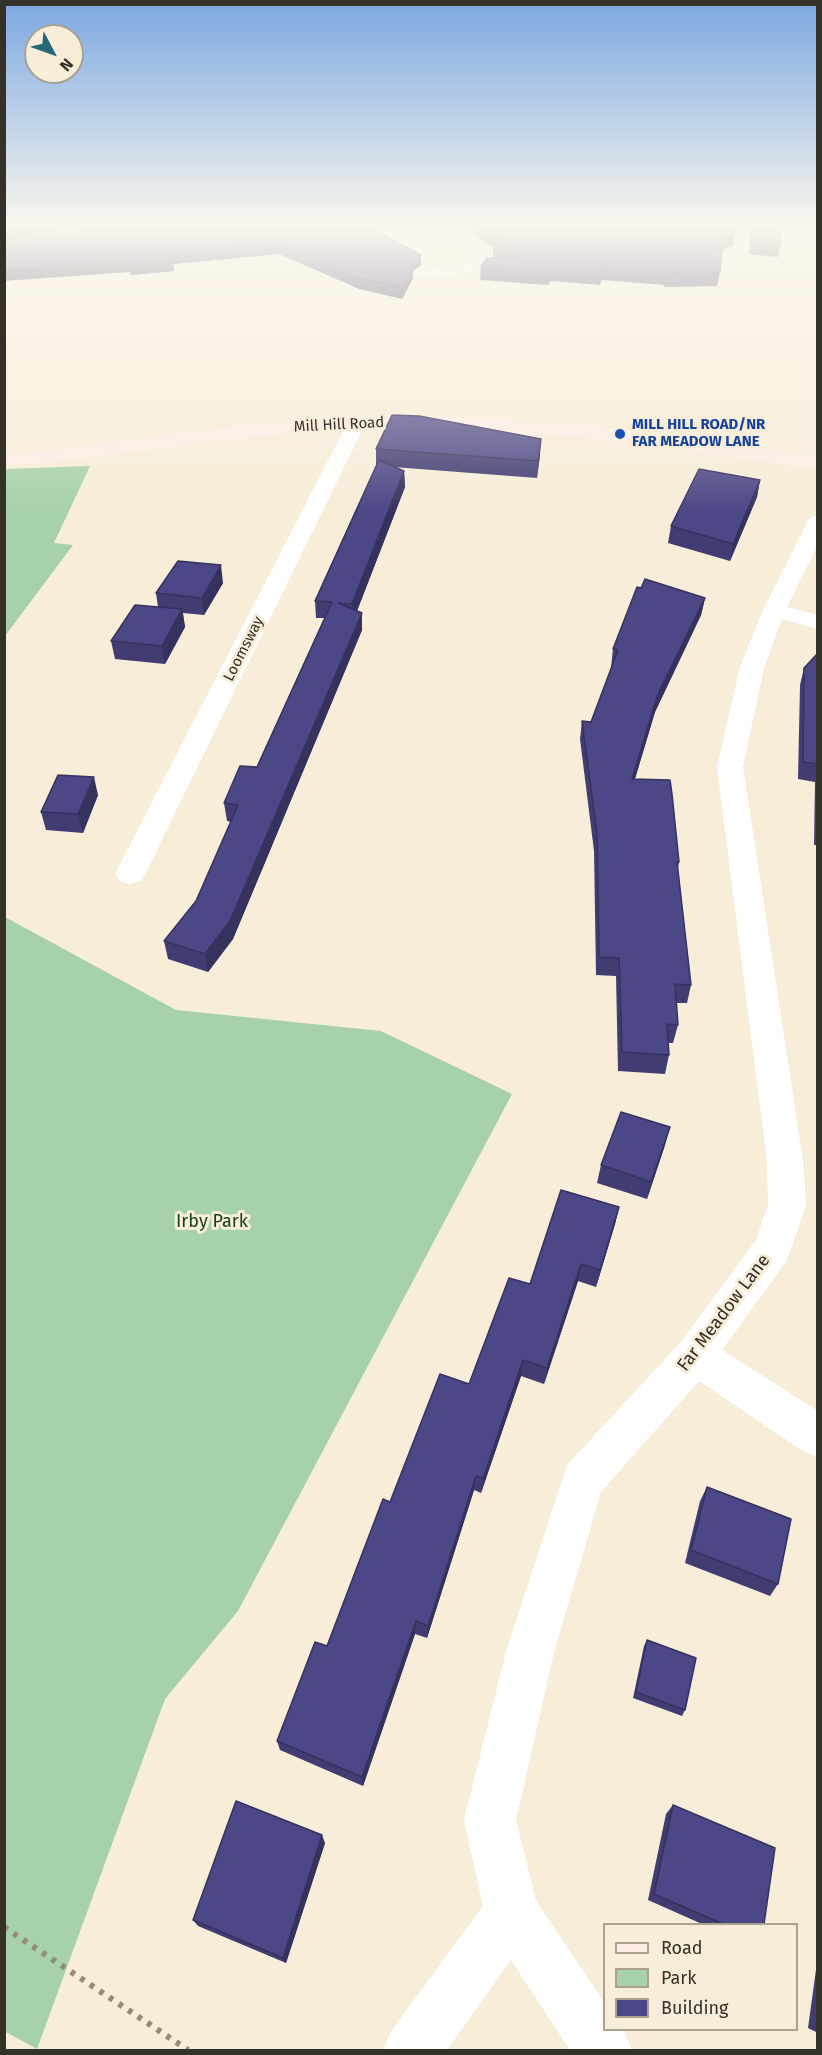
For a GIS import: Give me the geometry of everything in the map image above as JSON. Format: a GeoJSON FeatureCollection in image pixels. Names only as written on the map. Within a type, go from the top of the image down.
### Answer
{"type":"FeatureCollection","features":[{"type":"Feature","properties":{"kind":"street","name":"Mill Hill Road"},"geometry":{"type":"LineString","coordinates":[[4,459],[37,458],[258,430],[357,422],[465,424],[595,432],[818,463]]}},
{"type":"Feature","properties":{"kind":"street","name":"Loomsway"},"geometry":{"type":"LineString","coordinates":[[129,874],[357,422]]}},
{"type":"Feature","properties":{"kind":"street","name":"Far Meadow Lane"},"geometry":{"type":"LineString","coordinates":[[603,2050],[512,1913],[490,1820],[530,1652],[583,1480],[695,1355],[773,1248],[787,1205],[785,1161],[775,1082],[730,767],[752,667],[774,609],[818,521]]}},
{"type":"Feature","properties":{"kind":"street"},"geometry":{"type":"LineString","coordinates":[[774,609],[818,622]]}},
{"type":"Feature","properties":{"kind":"street"},"geometry":{"type":"LineString","coordinates":[[695,1355],[818,1436]]}},
{"type":"Feature","properties":{"kind":"street"},"geometry":{"type":"LineString","coordinates":[[412,2050],[512,1913]]}},
{"type":"Feature","properties":{"kind":"path"},"geometry":{"type":"LineString","coordinates":[[4,1927],[188,2050]]}},
{"type":"Feature","properties":{"kind":"green space"},"geometry":{"type":"Polygon","coordinates":[[[90,466],[54,543],[73,545],[5,636],[5,469],[90,466]]]}},
{"type":"Feature","properties":{"kind":"green space","name":"Irby Park"},"geometry":{"type":"Polygon","coordinates":[[[5,917],[176,1010],[381,1031],[512,1094],[238,1611],[165,1699],[37,2049],[4,2031],[5,917]]]}},
{"type":"Feature","properties":{"kind":"building"},"geometry":{"type":"Polygon","coordinates":[[[392,415],[419,416],[541,439],[538,461],[376,449],[392,415]]]}},
{"type":"Feature","properties":{"kind":"building"},"geometry":{"type":"Polygon","coordinates":[[[379,460],[404,471],[352,604],[338,603],[362,613],[230,921],[205,954],[164,941],[196,901],[238,805],[224,803],[240,766],[257,767],[332,602],[315,601],[379,460]]]}},
{"type":"Feature","properties":{"kind":"building"},"geometry":{"type":"Polygon","coordinates":[[[699,469],[760,480],[733,544],[671,526],[699,469]]]}},
{"type":"Feature","properties":{"kind":"building"},"geometry":{"type":"Polygon","coordinates":[[[178,561],[221,565],[202,598],[156,593],[178,561]]]}},
{"type":"Feature","properties":{"kind":"building"},"geometry":{"type":"Polygon","coordinates":[[[645,579],[705,598],[658,694],[632,779],[670,780],[672,794],[691,985],[675,984],[678,1025],[667,1024],[669,1055],[622,1052],[619,958],[599,957],[597,833],[582,721],[591,722],[618,650],[613,649],[637,587],[641,588],[645,579]]]}},
{"type":"Feature","properties":{"kind":"building"},"geometry":{"type":"Polygon","coordinates":[[[135,605],[182,609],[162,646],[111,641],[135,605]]]}},
{"type":"Feature","properties":{"kind":"building"},"geometry":{"type":"Polygon","coordinates":[[[818,653],[818,764],[803,762],[804,668],[818,653]]]}},
{"type":"Feature","properties":{"kind":"building"},"geometry":{"type":"Polygon","coordinates":[[[58,775],[94,777],[78,814],[41,812],[58,775]]]}},
{"type":"Feature","properties":{"kind":"building"},"geometry":{"type":"Polygon","coordinates":[[[621,1112],[670,1127],[651,1182],[601,1165],[621,1112]]]}},
{"type":"Feature","properties":{"kind":"building"},"geometry":{"type":"Polygon","coordinates":[[[561,1190],[619,1207],[600,1270],[581,1264],[547,1368],[523,1360],[483,1479],[476,1476],[428,1626],[416,1621],[362,1777],[277,1741],[315,1642],[327,1646],[383,1499],[390,1502],[440,1374],[469,1384],[509,1278],[530,1284],[561,1190]]]}},
{"type":"Feature","properties":{"kind":"building"},"geometry":{"type":"Polygon","coordinates":[[[707,1487],[791,1519],[778,1584],[691,1550],[707,1487]]]}},
{"type":"Feature","properties":{"kind":"building"},"geometry":{"type":"Polygon","coordinates":[[[647,1640],[696,1658],[685,1710],[636,1692],[647,1640]]]}},
{"type":"Feature","properties":{"kind":"building"},"geometry":{"type":"Polygon","coordinates":[[[236,1801],[322,1835],[283,1958],[193,1920],[236,1801]]]}},
{"type":"Feature","properties":{"kind":"building"},"geometry":{"type":"Polygon","coordinates":[[[673,1805],[775,1848],[764,1923],[721,1923],[654,1894],[673,1805]]]}},
{"type":"Feature","properties":{"kind":"place","name":"MILL HILL ROAD/NR FAR MEADOW LANE"},"geometry":{"type":"Point","coordinates":[620,434]}}]}
